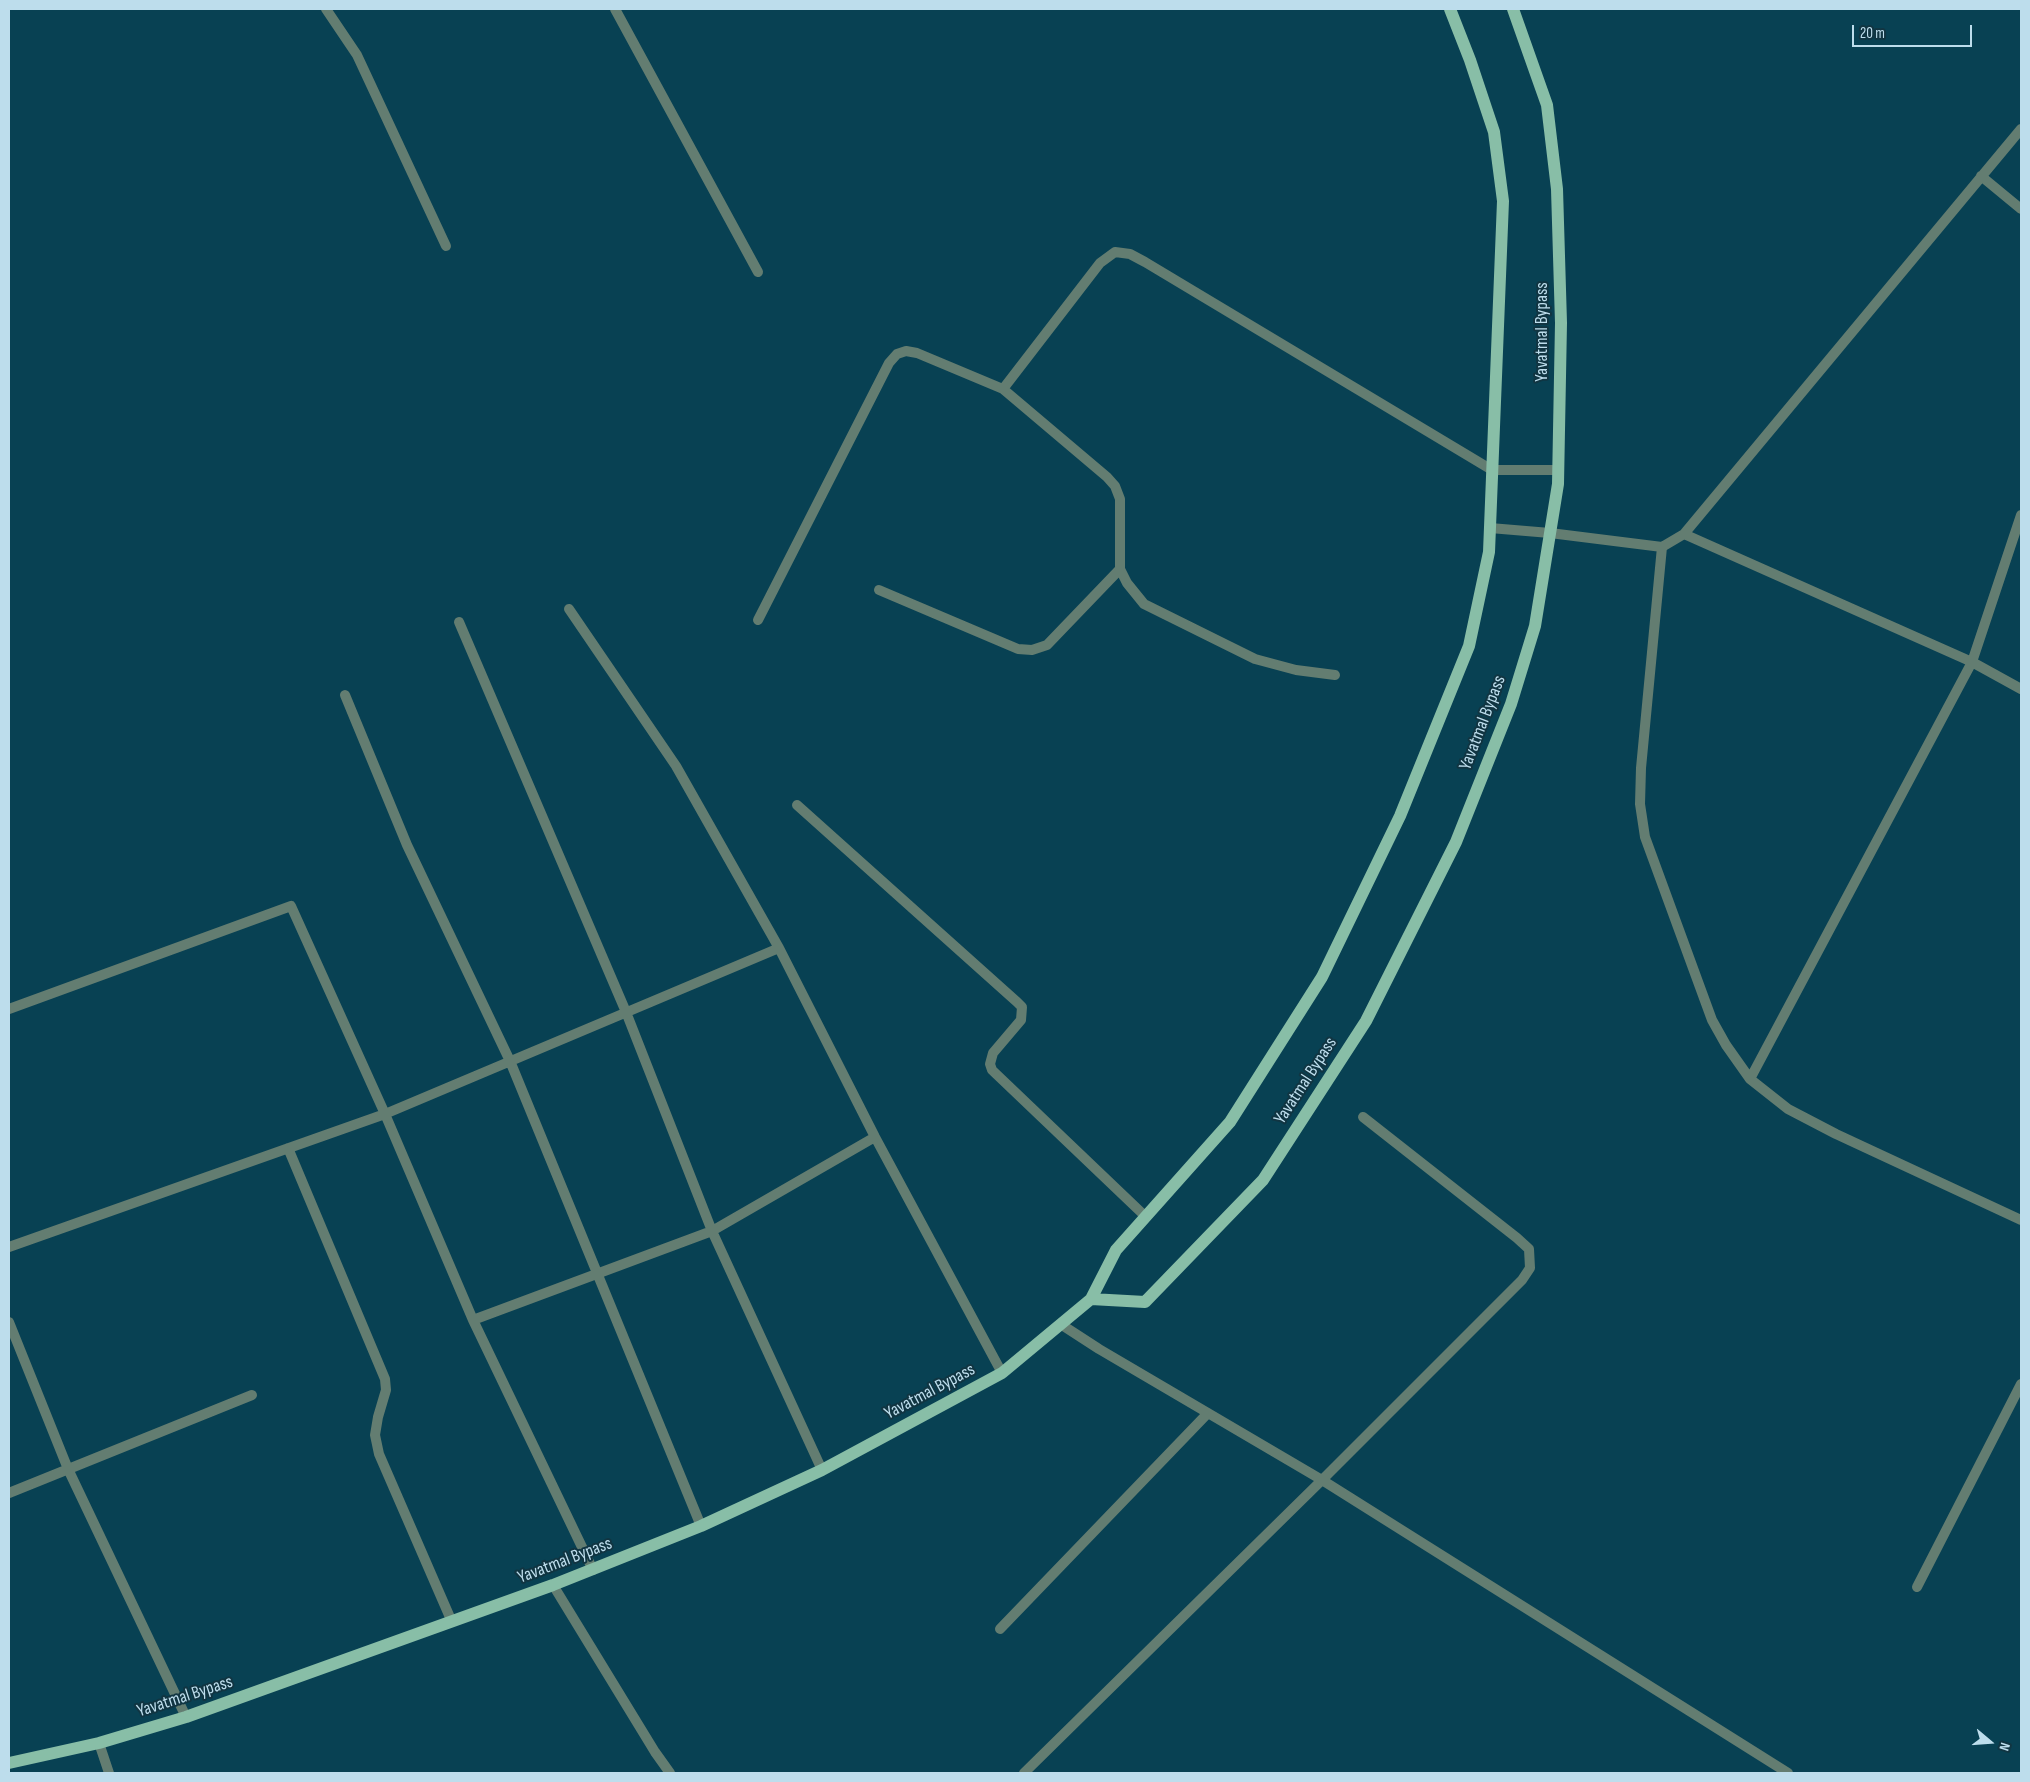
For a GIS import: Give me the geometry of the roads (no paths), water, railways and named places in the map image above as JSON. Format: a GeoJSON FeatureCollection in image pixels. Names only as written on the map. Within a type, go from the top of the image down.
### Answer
{"type":"FeatureCollection","features":[{"type":"Feature","properties":{"kind":"main road","name":"Yavatmal Bypass"},"geometry":{"type":"LineString","coordinates":[[9,1763],[99,1743],[186,1717],[553,1585],[701,1526],[822,1470],[1002,1373],[1091,1299],[1116,1250],[1230,1122],[1322,977],[1400,816],[1469,646],[1489,552],[1504,201],[1494,132],[1470,60],[1450,9]]}},
{"type":"Feature","properties":{"kind":"main road","name":"Yavatmal Bypass"},"geometry":{"type":"LineString","coordinates":[[1091,1299],[1145,1302],[1263,1180],[1366,1021],[1456,842],[1511,704],[1535,626],[1558,484],[1561,322],[1556,189],[1547,105],[1513,9]]}},
{"type":"Feature","properties":{"kind":"street"},"geometry":{"type":"LineString","coordinates":[[326,9],[357,55],[446,246]]}},
{"type":"Feature","properties":{"kind":"street"},"geometry":{"type":"LineString","coordinates":[[615,9],[758,272]]}},
{"type":"Feature","properties":{"kind":"street"},"geometry":{"type":"LineString","coordinates":[[1490,528],[1550,533],[1662,547],[1684,534],[2021,129]]}},
{"type":"Feature","properties":{"kind":"street"},"geometry":{"type":"LineString","coordinates":[[1981,176],[2021,209]]}},
{"type":"Feature","properties":{"kind":"street"},"geometry":{"type":"LineString","coordinates":[[1003,389],[1100,263],[1115,252],[1130,254],[1492,470],[1558,470]]}},
{"type":"Feature","properties":{"kind":"street"},"geometry":{"type":"LineString","coordinates":[[758,620],[889,363],[897,354],[906,351],[917,353],[1003,389],[1100,469],[1115,486],[1120,498],[1120,569],[1131,589],[1144,604],[1255,659],[1296,670],[1335,675]]}},
{"type":"Feature","properties":{"kind":"street"},"geometry":{"type":"LineString","coordinates":[[1750,1079],[1972,662],[2021,514]]}},
{"type":"Feature","properties":{"kind":"street"},"geometry":{"type":"LineString","coordinates":[[1684,534],[1972,662],[2021,689]]}},
{"type":"Feature","properties":{"kind":"street"},"geometry":{"type":"LineString","coordinates":[[1662,547],[1641,768],[1640,804],[1645,837],[1712,1020],[1726,1045],[1750,1079],[1771,1097],[1807,1120],[2021,1220]]}},
{"type":"Feature","properties":{"kind":"street"},"geometry":{"type":"LineString","coordinates":[[879,590],[1018,649],[1032,650],[1047,645],[1120,569]]}},
{"type":"Feature","properties":{"kind":"street"},"geometry":{"type":"LineString","coordinates":[[569,609],[676,766],[779,948],[875,1137],[1002,1373]]}},
{"type":"Feature","properties":{"kind":"street"},"geometry":{"type":"LineString","coordinates":[[459,622],[626,1012],[712,1231],[822,1470]]}},
{"type":"Feature","properties":{"kind":"street"},"geometry":{"type":"LineString","coordinates":[[345,695],[407,845],[510,1061],[701,1526]]}},
{"type":"Feature","properties":{"kind":"street"},"geometry":{"type":"LineString","coordinates":[[797,806],[1022,1007],[1021,1020],[993,1053],[990,1064],[992,1070],[1146,1217]]}},
{"type":"Feature","properties":{"kind":"street"},"geometry":{"type":"LineString","coordinates":[[9,1009],[291,906],[385,1114],[473,1320],[593,1570]]}},
{"type":"Feature","properties":{"kind":"street"},"geometry":{"type":"LineString","coordinates":[[9,1247],[385,1114],[779,948]]}},
{"type":"Feature","properties":{"kind":"street"},"geometry":{"type":"LineString","coordinates":[[1024,1773],[1322,1480],[1522,1280],[1530,1268],[1529,1249],[1517,1238],[1363,1118]]}},
{"type":"Feature","properties":{"kind":"street"},"geometry":{"type":"LineString","coordinates":[[473,1320],[712,1231],[875,1137]]}},
{"type":"Feature","properties":{"kind":"street"},"geometry":{"type":"LineString","coordinates":[[288,1148],[385,1379],[386,1390],[375,1435],[379,1454],[452,1622]]}},
{"type":"Feature","properties":{"kind":"street"},"geometry":{"type":"LineString","coordinates":[[9,1322],[68,1468],[186,1717]]}},
{"type":"Feature","properties":{"kind":"street"},"geometry":{"type":"LineString","coordinates":[[1062,1325],[1322,1480],[1788,1773]]}},
{"type":"Feature","properties":{"kind":"street"},"geometry":{"type":"LineString","coordinates":[[1917,1587],[2021,1384]]}},
{"type":"Feature","properties":{"kind":"street"},"geometry":{"type":"LineString","coordinates":[[9,1493],[252,1395]]}},
{"type":"Feature","properties":{"kind":"street"},"geometry":{"type":"LineString","coordinates":[[1000,1629],[1208,1413]]}},
{"type":"Feature","properties":{"kind":"street"},"geometry":{"type":"LineString","coordinates":[[553,1585],[655,1752],[670,1773]]}},
{"type":"Feature","properties":{"kind":"street"},"geometry":{"type":"LineString","coordinates":[[99,1743],[109,1773]]}}]}
